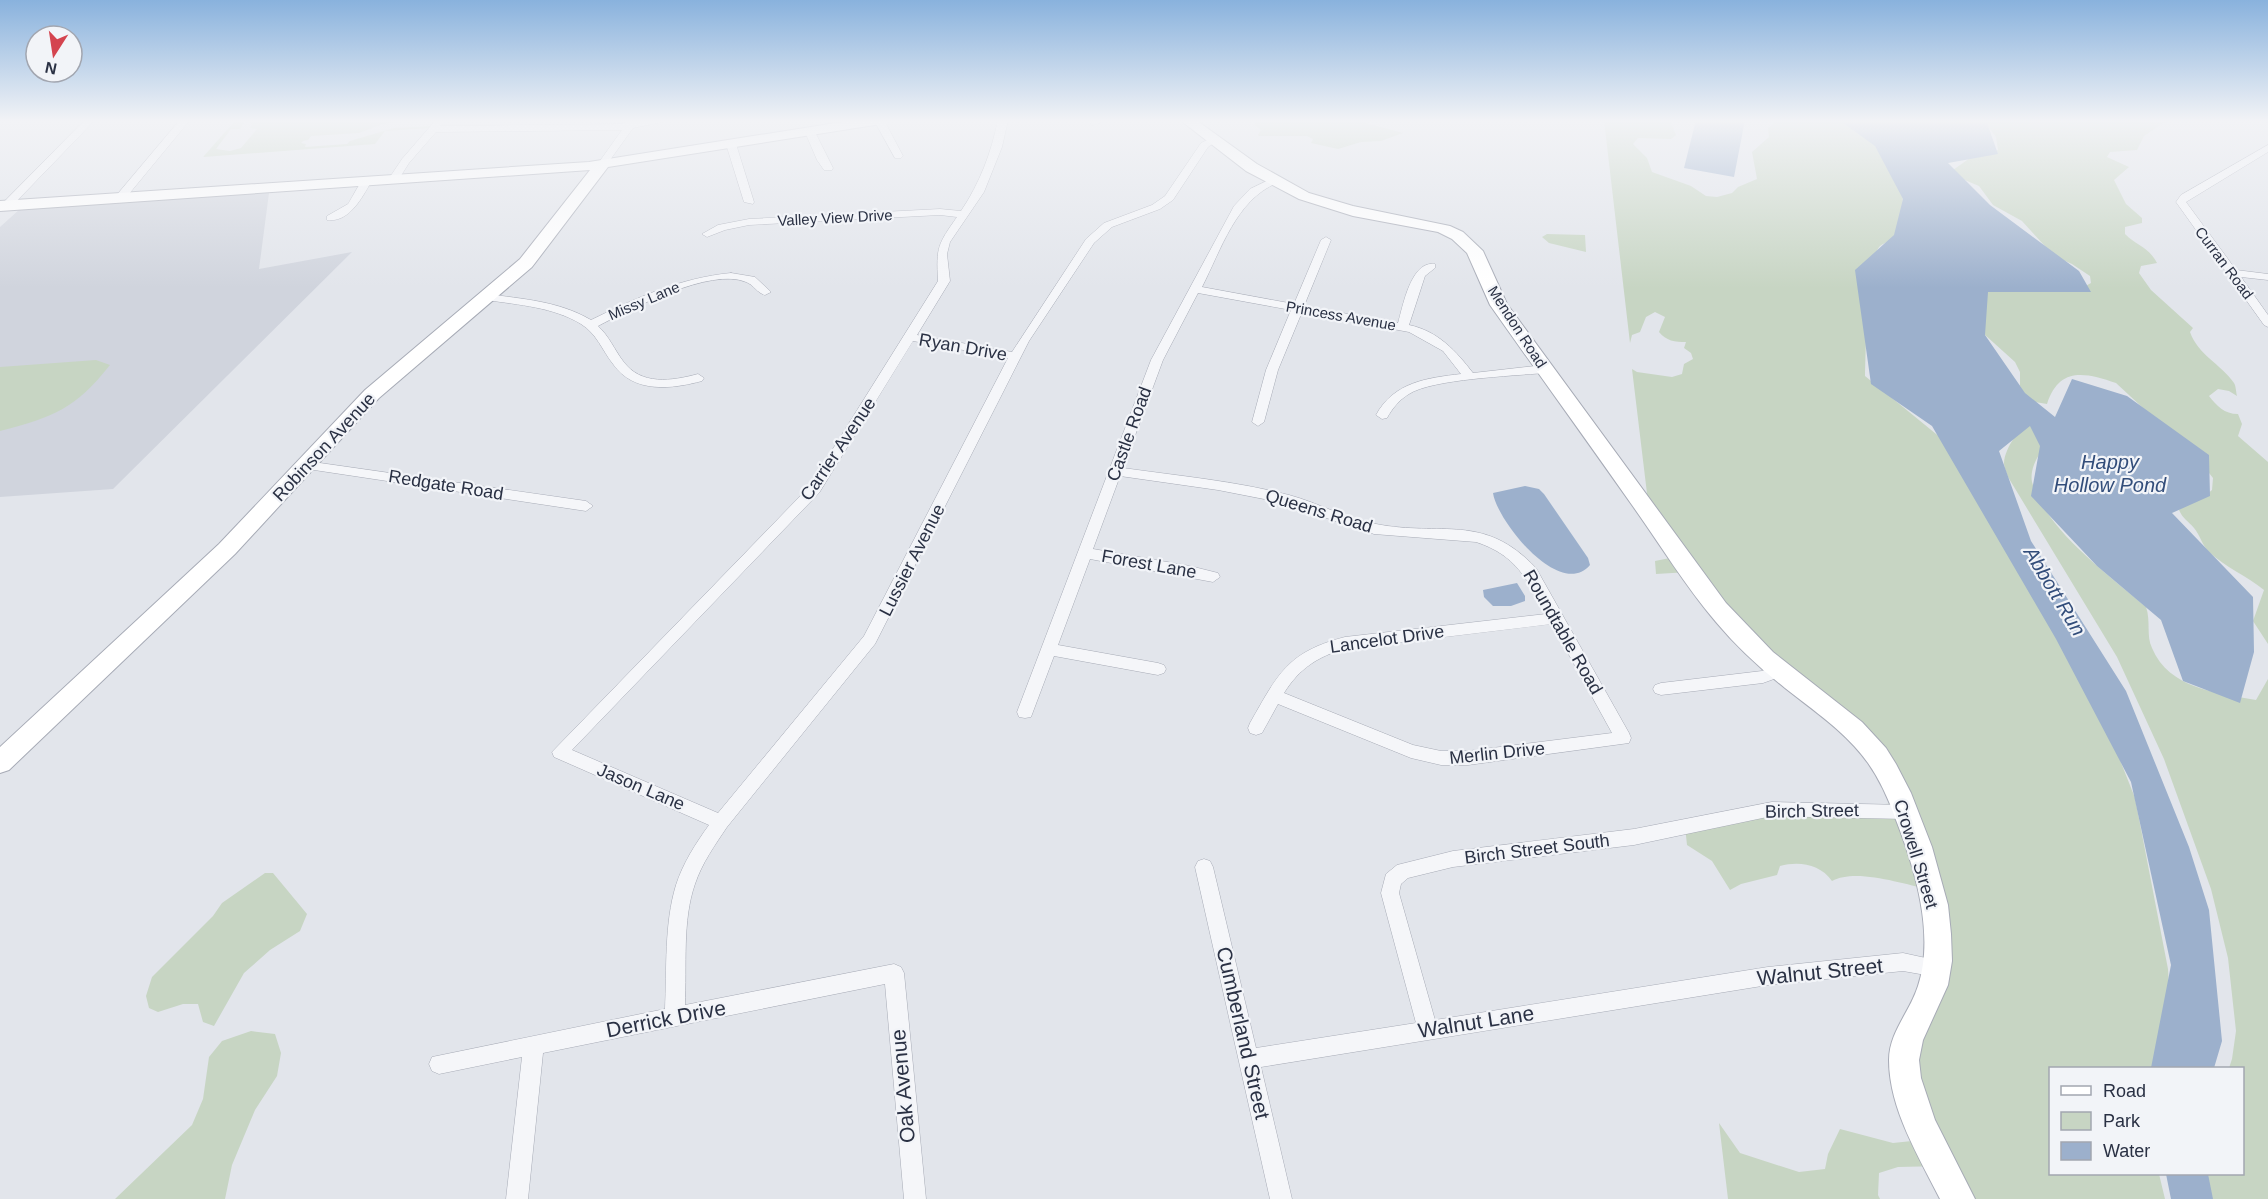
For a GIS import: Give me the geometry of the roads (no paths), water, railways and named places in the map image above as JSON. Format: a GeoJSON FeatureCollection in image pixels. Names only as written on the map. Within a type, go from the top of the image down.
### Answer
{"type":"FeatureCollection","features":[{"type":"Feature","properties":{"kind":"street"},"geometry":{"type":"LineString","coordinates":[[3,206],[33,176]]}},
{"type":"Feature","properties":{"kind":"street"},"geometry":{"type":"LineString","coordinates":[[120,198],[138,176]]}},
{"type":"Feature","properties":{"kind":"street"},"geometry":{"type":"LineString","coordinates":[[393,180],[396,176]]}},
{"type":"Feature","properties":{"kind":"street"},"geometry":{"type":"LineString","coordinates":[[3,206],[449,176]]}},
{"type":"Feature","properties":{"kind":"street","name":"Robinson Avenue"},"geometry":{"type":"LineString","coordinates":[[0,763],[227,549],[372,394],[518,270],[541,246],[594,176]]}},
{"type":"Feature","properties":{"kind":"street"},"geometry":{"type":"LineString","coordinates":[[741,176],[749,202]]}},
{"type":"Feature","properties":{"kind":"street","name":"Carrier Avenue"},"geometry":{"type":"LineString","coordinates":[[560,753],[808,498],[944,281],[943,248],[986,176]]}},
{"type":"Feature","properties":{"kind":"street","name":"Lussier Avenue"},"geometry":{"type":"LineString","coordinates":[[675,1017],[677,936],[685,885],[698,855],[721,822],[870,640],[1032,326],[1095,234],[1116,220],[1164,202],[1178,188],[1185,176]]}},
{"type":"Feature","properties":{"kind":"street","name":"Mendon Road"},"geometry":{"type":"LineString","coordinates":[[1266,176],[1323,203],[1436,226],[1465,239],[1476,250],[1490,288],[1499,304],[1652,515]]}},
{"type":"Feature","properties":{"kind":"street","name":"Curran Road"},"geometry":{"type":"LineString","coordinates":[[2221,176],[2185,197],[2181,202],[2268,323]]}},
{"type":"Feature","properties":{"kind":"street","name":"Castle Road"},"geometry":{"type":"LineString","coordinates":[[1025,712],[1158,360],[1246,196],[1273,181]]}},
{"type":"Feature","properties":{"kind":"street"},"geometry":{"type":"LineString","coordinates":[[331,218],[352,206],[366,182]]}},
{"type":"Feature","properties":{"kind":"street","name":"Valley View Drive"},"geometry":{"type":"LineString","coordinates":[[707,234],[722,227],[749,222],[940,212],[964,214]]}},
{"type":"Feature","properties":{"kind":"street"},"geometry":{"type":"LineString","coordinates":[[1258,422],[1272,370],[1326,240]]}},
{"type":"Feature","properties":{"kind":"street"},"geometry":{"type":"LineString","coordinates":[[1402,327],[1419,276],[1431,266]]}},
{"type":"Feature","properties":{"kind":"street"},"geometry":{"type":"LineString","coordinates":[[2231,273],[2268,277]]}},
{"type":"Feature","properties":{"kind":"street","name":"Missy Lane"},"geometry":{"type":"LineString","coordinates":[[590,325],[658,292],[701,280],[742,279],[754,282],[765,292]]}},
{"type":"Feature","properties":{"kind":"street","name":"Princess Avenue"},"geometry":{"type":"LineString","coordinates":[[1194,290],[1402,327],[1422,333],[1447,348],[1470,377]]}},
{"type":"Feature","properties":{"kind":"street"},"geometry":{"type":"LineString","coordinates":[[487,297],[558,310],[590,325],[605,339],[619,365],[633,376],[662,384],[698,378]]}},
{"type":"Feature","properties":{"kind":"street","name":"Ryan Drive"},"geometry":{"type":"LineString","coordinates":[[910,337],[1016,356]]}},
{"type":"Feature","properties":{"kind":"street"},"geometry":{"type":"LineString","coordinates":[[1382,415],[1393,400],[1416,384],[1544,369]]}},
{"type":"Feature","properties":{"kind":"street","name":"Redgate Road"},"geometry":{"type":"LineString","coordinates":[[306,465],[586,506]]}},
{"type":"Feature","properties":{"kind":"street","name":"Queens Road"},"geometry":{"type":"LineString","coordinates":[[1115,471],[1277,496],[1376,529],[1399,532],[1453,532]]}},
{"type":"Feature","properties":{"kind":"street","name":"Crowell Street"},"geometry":{"type":"LineString","coordinates":[[1652,515],[1718,609],[1742,636],[1779,671],[1865,741],[1887,771],[1906,812],[1924,868],[1935,913],[1939,950],[1937,968],[1927,999],[1906,1044],[1904,1060],[1907,1079],[1922,1125],[1959,1199]]}},
{"type":"Feature","properties":{"kind":"street","name":"Roundtable Road"},"geometry":{"type":"LineString","coordinates":[[1453,532],[1489,540],[1517,557],[1531,572],[1623,738]]}},
{"type":"Feature","properties":{"kind":"street","name":"Forest Lane"},"geometry":{"type":"LineString","coordinates":[[1085,553],[1190,571],[1212,578]]}},
{"type":"Feature","properties":{"kind":"street","name":"Lancelot Drive"},"geometry":{"type":"LineString","coordinates":[[1256,728],[1297,663],[1323,648],[1345,643],[1557,618]]}},
{"type":"Feature","properties":{"kind":"street"},"geometry":{"type":"LineString","coordinates":[[1049,649],[1158,669]]}},
{"type":"Feature","properties":{"kind":"street"},"geometry":{"type":"LineString","coordinates":[[1661,689],[1763,677],[1779,671]]}},
{"type":"Feature","properties":{"kind":"street","name":"Merlin Drive"},"geometry":{"type":"LineString","coordinates":[[1275,696],[1411,751],[1441,758],[1468,758],[1623,738]]}},
{"type":"Feature","properties":{"kind":"street","name":"Jason Lane"},"geometry":{"type":"LineString","coordinates":[[560,753],[721,822]]}},
{"type":"Feature","properties":{"kind":"street","name":"Birch Street"},"geometry":{"type":"LineString","coordinates":[[1685,827],[1772,810],[1906,812]]}},
{"type":"Feature","properties":{"kind":"street","name":"Birch Street South"},"geometry":{"type":"LineString","coordinates":[[1428,1030],[1390,892],[1392,880],[1403,872],[1454,859],[1634,837],[1685,827]]}},
{"type":"Feature","properties":{"kind":"street","name":"Cumberland Street"},"geometry":{"type":"LineString","coordinates":[[1204,867],[1281,1199]]}},
{"type":"Feature","properties":{"kind":"street","name":"Walnut Street"},"geometry":{"type":"LineString","coordinates":[[1702,986],[1903,962],[1937,968]]}},
{"type":"Feature","properties":{"kind":"street","name":"Derrick Drive"},"geometry":{"type":"LineString","coordinates":[[439,1064],[894,973]]}},
{"type":"Feature","properties":{"kind":"street","name":"Oak Avenue"},"geometry":{"type":"LineString","coordinates":[[894,973],[915,1199]]}},
{"type":"Feature","properties":{"kind":"street","name":"Walnut Lane"},"geometry":{"type":"LineString","coordinates":[[1249,1059],[1702,986]]}},
{"type":"Feature","properties":{"kind":"street"},"geometry":{"type":"LineString","coordinates":[[517,1199],[534,1045]]}},
{"type":"Feature","properties":{"kind":"water","name":"Happy Hollow Pond"},"geometry":{"type":"Polygon","coordinates":[[[1891,176],[1961,176],[1990,205],[2079,271],[2091,292],[1988,292],[1985,335],[2025,393],[2055,417],[2072,379],[2127,396],[2209,455],[2210,496],[2172,513],[2253,597],[2254,652],[2240,703],[2183,681],[2161,620],[2097,566],[2031,496],[2040,446],[2030,426],[1999,451],[2031,541],[2126,691],[2189,847],[2209,910],[2222,1041],[2214,1067],[2151,1067],[2171,965],[2131,782],[2056,639],[1932,426],[1871,384],[1855,270],[1894,235],[1903,199],[1891,176]]]}},
{"type":"Feature","properties":{"kind":"water"},"geometry":{"type":"Polygon","coordinates":[[[1525,486],[1539,489],[1544,494],[1588,558],[1590,565],[1577,573],[1563,572],[1547,565],[1518,537],[1497,506],[1493,493],[1525,486]]]}},
{"type":"Feature","properties":{"kind":"water"},"geometry":{"type":"Polygon","coordinates":[[[1517,583],[1525,596],[1525,601],[1511,606],[1493,606],[1484,597],[1483,590],[1517,583]]]}},
{"type":"Feature","properties":{"kind":"water"},"geometry":{"type":"Polygon","coordinates":[[[2166,1175],[2208,1175],[2213,1199],[2171,1199],[2166,1175]]]}},
{"type":"Feature","properties":{"kind":"water label","name":"Abbott Run"},"geometry":{"type":"Point","coordinates":[2055,591]}}]}
